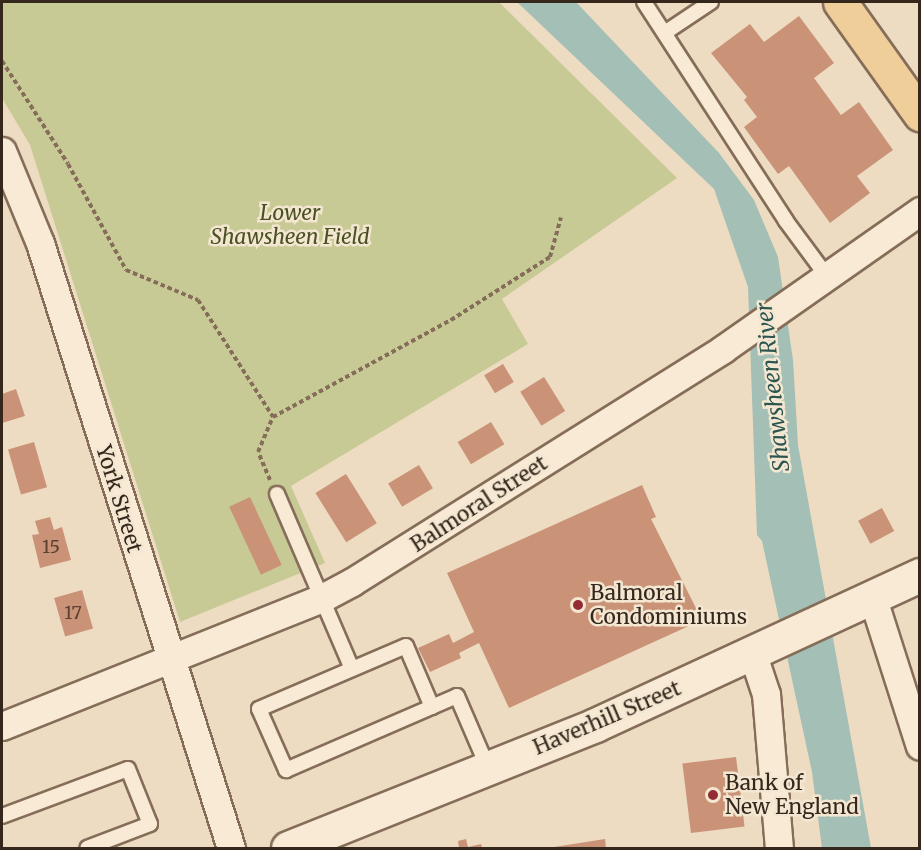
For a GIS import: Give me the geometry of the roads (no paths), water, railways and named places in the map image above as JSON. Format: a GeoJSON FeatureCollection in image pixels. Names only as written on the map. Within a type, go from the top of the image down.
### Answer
{"type":"FeatureCollection","features":[{"type":"Feature","properties":{"kind":"main road"},"geometry":{"type":"LineString","coordinates":[[840,2],[920,114]]}},
{"type":"Feature","properties":{"kind":"main road","name":"Haverhill Street"},"geometry":{"type":"LineString","coordinates":[[288,849],[488,768],[762,650],[920,575]]}},
{"type":"Feature","properties":{"kind":"street","name":"York Street"},"geometry":{"type":"LineString","coordinates":[[2,151],[40,243],[169,659],[231,849]]}},
{"type":"Feature","properties":{"kind":"street","name":"Balmoral Street"},"geometry":{"type":"LineString","coordinates":[[2,726],[322,598],[411,548],[723,349],[804,290],[918,215]]}},
{"type":"Feature","properties":{"kind":"street"},"geometry":{"type":"LineString","coordinates":[[860,605],[920,747]]}},
{"type":"Feature","properties":{"kind":"street"},"geometry":{"type":"LineString","coordinates":[[762,650],[778,849]]}},
{"type":"Feature","properties":{"kind":"lane"},"geometry":{"type":"LineString","coordinates":[[644,2],[786,221],[826,275]]}},
{"type":"Feature","properties":{"kind":"lane"},"geometry":{"type":"LineString","coordinates":[[666,33],[711,2]]}},
{"type":"Feature","properties":{"kind":"lane"},"geometry":{"type":"LineString","coordinates":[[277,494],[352,669]]}},
{"type":"Feature","properties":{"kind":"lane"},"geometry":{"type":"LineString","coordinates":[[432,707],[406,646],[259,709],[286,770],[432,707],[457,696],[488,768]]}},
{"type":"Feature","properties":{"kind":"lane"},"geometry":{"type":"LineString","coordinates":[[2,816],[128,770],[150,824],[87,849]]}},
{"type":"Feature","properties":{"kind":"water","name":"Shawsheen River"},"geometry":{"type":"Polygon","coordinates":[[[517,2],[576,2],[719,153],[754,200],[778,257],[793,360],[798,445],[871,848],[822,848],[812,772],[762,541],[757,535],[748,287],[714,189],[517,2]]]}},
{"type":"Feature","properties":{"kind":"place","name":"Balmoral Condominiums"},"geometry":{"type":"Point","coordinates":[578,605]}},
{"type":"Feature","properties":{"kind":"place","name":"Bank of New England"},"geometry":{"type":"Point","coordinates":[713,795]}},
{"type":"Feature","properties":{"kind":"park label","name":"Lower Shawsheen Field"},"geometry":{"type":"Point","coordinates":[290,225]}}]}
